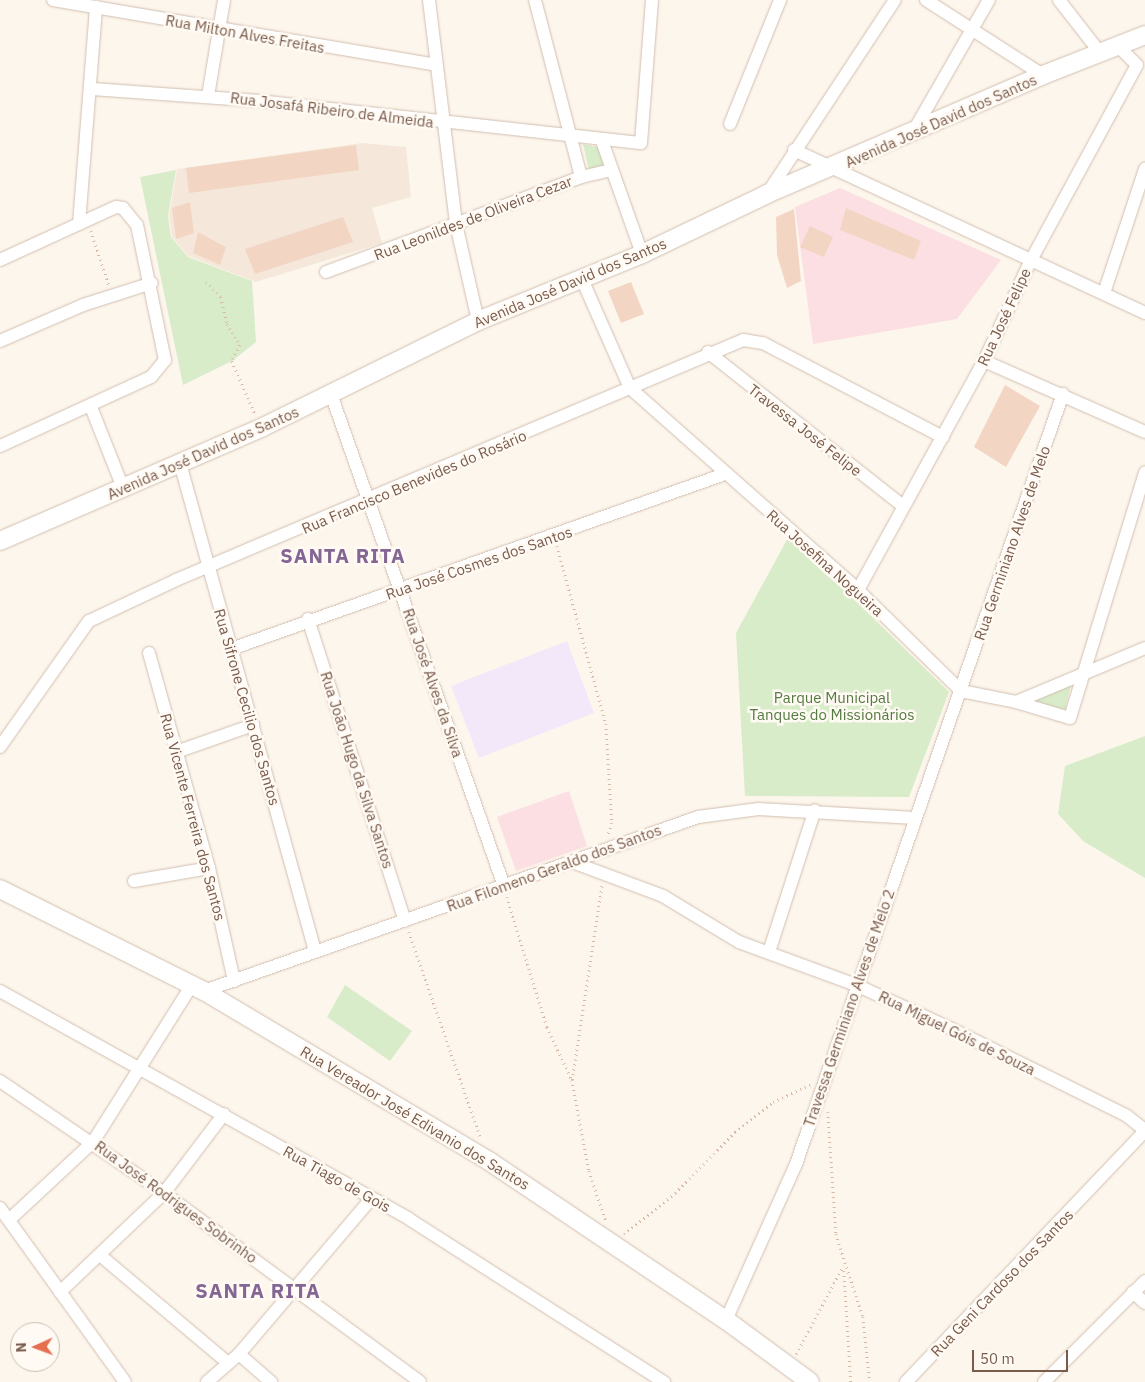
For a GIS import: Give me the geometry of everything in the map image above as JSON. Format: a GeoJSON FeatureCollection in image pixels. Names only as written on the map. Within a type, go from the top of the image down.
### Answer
{"type":"FeatureCollection","features":[{"type":"Feature","properties":{"kind":"main road","name":"Avenida José David dos Santos"},"geometry":{"type":"LineString","coordinates":[[0,541],[263,427],[478,321],[581,277],[642,254],[767,194],[832,169],[1043,75],[1119,47],[1145,35]]}},
{"type":"Feature","properties":{"kind":"main road","name":"Rua Vereador José Edivanio dos Santos"},"geometry":{"type":"LineString","coordinates":[[0,889],[197,989],[489,1161],[726,1320],[810,1382]]}},
{"type":"Feature","properties":{"kind":"street","name":"Rua Milton Alves Freitas"},"geometry":{"type":"LineString","coordinates":[[53,0],[92,5],[219,31],[438,65]]}},
{"type":"Feature","properties":{"kind":"street"},"geometry":{"type":"LineString","coordinates":[[208,96],[224,0]]}},
{"type":"Feature","properties":{"kind":"street"},"geometry":{"type":"LineString","coordinates":[[429,0],[456,224],[478,321]]}},
{"type":"Feature","properties":{"kind":"street","name":"Rua Leonildes de Oliveira Cezar"},"geometry":{"type":"LineString","coordinates":[[326,272],[581,177],[535,0]]}},
{"type":"Feature","properties":{"kind":"street","name":"Rua Josafá Ribeiro de Almeida"},"geometry":{"type":"LineString","coordinates":[[92,89],[208,96],[445,124],[602,141],[642,143],[652,0]]}},
{"type":"Feature","properties":{"kind":"street"},"geometry":{"type":"LineString","coordinates":[[730,124],[780,0]]}},
{"type":"Feature","properties":{"kind":"street"},"geometry":{"type":"LineString","coordinates":[[767,194],[794,150],[895,0]]}},
{"type":"Feature","properties":{"kind":"street"},"geometry":{"type":"LineString","coordinates":[[926,0],[972,27],[1043,75]]}},
{"type":"Feature","properties":{"kind":"street"},"geometry":{"type":"LineString","coordinates":[[912,134],[989,0]]}},
{"type":"Feature","properties":{"kind":"street"},"geometry":{"type":"LineString","coordinates":[[1059,0],[1100,54]]}},
{"type":"Feature","properties":{"kind":"street"},"geometry":{"type":"LineString","coordinates":[[83,222],[92,89],[92,5]]}},
{"type":"Feature","properties":{"kind":"street","name":"Rua José Felipe"},"geometry":{"type":"LineString","coordinates":[[858,590],[984,361],[1030,262],[1141,66],[1119,47]]}},
{"type":"Feature","properties":{"kind":"street"},"geometry":{"type":"LineString","coordinates":[[602,141],[642,254]]}},
{"type":"Feature","properties":{"kind":"street"},"geometry":{"type":"LineString","coordinates":[[794,150],[1030,262],[1104,292],[1145,313]]}},
{"type":"Feature","properties":{"kind":"street"},"geometry":{"type":"LineString","coordinates":[[581,177],[612,170]]}},
{"type":"Feature","properties":{"kind":"street"},"geometry":{"type":"LineString","coordinates":[[1104,292],[1145,170]]}},
{"type":"Feature","properties":{"kind":"street"},"geometry":{"type":"LineString","coordinates":[[0,260],[116,207],[130,214],[137,225],[152,283],[165,360],[151,377],[91,407],[0,446]]}},
{"type":"Feature","properties":{"kind":"street","name":"Rua Josefina Nogueira"},"geometry":{"type":"LineString","coordinates":[[581,277],[630,388],[858,590],[961,691]]}},
{"type":"Feature","properties":{"kind":"street"},"geometry":{"type":"LineString","coordinates":[[0,341],[152,283]]}},
{"type":"Feature","properties":{"kind":"street","name":"Rua Francisco Benevides do Rosário"},"geometry":{"type":"LineString","coordinates":[[0,747],[89,621],[176,580],[208,570],[369,502],[708,352],[743,340],[772,347],[943,437]]}},
{"type":"Feature","properties":{"kind":"street","name":"Travessa José Felipe"},"geometry":{"type":"LineString","coordinates":[[708,352],[903,506]]}},
{"type":"Feature","properties":{"kind":"street"},"geometry":{"type":"LineString","coordinates":[[984,361],[1063,394],[1145,432]]}},
{"type":"Feature","properties":{"kind":"street","name":"Rua José Alves da Silva"},"geometry":{"type":"LineString","coordinates":[[332,394],[504,886]]}},
{"type":"Feature","properties":{"kind":"street","name":"Rua Germiniano Alves de Melo"},"geometry":{"type":"LineString","coordinates":[[961,691],[1063,394]]}},
{"type":"Feature","properties":{"kind":"street"},"geometry":{"type":"LineString","coordinates":[[91,407],[123,488]]}},
{"type":"Feature","properties":{"kind":"street","name":"Rua Sifrone Cecilio dos Santos"},"geometry":{"type":"LineString","coordinates":[[180,463],[208,570],[315,951]]}},
{"type":"Feature","properties":{"kind":"street"},"geometry":{"type":"LineString","coordinates":[[961,691],[1016,702],[1070,718],[1080,676],[1145,472]]}},
{"type":"Feature","properties":{"kind":"street","name":"Rua José Cosmes dos Santos"},"geometry":{"type":"LineString","coordinates":[[231,649],[308,619],[400,591],[725,474]]}},
{"type":"Feature","properties":{"kind":"street","name":"Rua João Hugo da Silva Santos"},"geometry":{"type":"LineString","coordinates":[[308,619],[405,921]]}},
{"type":"Feature","properties":{"kind":"street"},"geometry":{"type":"LineString","coordinates":[[1016,702],[1145,648]]}},
{"type":"Feature","properties":{"kind":"street","name":"Rua Vicente Ferreira dos Santos"},"geometry":{"type":"LineString","coordinates":[[150,653],[209,868],[234,981]]}},
{"type":"Feature","properties":{"kind":"street","name":"Travessa Germiniano Alves de Melo 2"},"geometry":{"type":"LineString","coordinates":[[726,1320],[796,1164],[856,985],[961,691]]}},
{"type":"Feature","properties":{"kind":"street"},"geometry":{"type":"LineString","coordinates":[[176,752],[253,725]]}},
{"type":"Feature","properties":{"kind":"street"},"geometry":{"type":"LineString","coordinates":[[769,952],[815,810]]}},
{"type":"Feature","properties":{"kind":"street","name":"Rua Filomeno Geraldo dos Santos"},"geometry":{"type":"LineString","coordinates":[[197,989],[234,981],[603,850],[726,811],[815,810],[915,818]]}},
{"type":"Feature","properties":{"kind":"street","name":"Rua Miguel Góis de Souza"},"geometry":{"type":"LineString","coordinates":[[572,862],[663,896],[723,935],[856,985],[1127,1116],[1145,1130]]}},
{"type":"Feature","properties":{"kind":"street"},"geometry":{"type":"LineString","coordinates":[[134,881],[209,868]]}},
{"type":"Feature","properties":{"kind":"street"},"geometry":{"type":"LineString","coordinates":[[9,1220],[93,1142],[140,1066],[197,989]]}},
{"type":"Feature","properties":{"kind":"street","name":"Rua Tiago de Gois"},"geometry":{"type":"LineString","coordinates":[[0,991],[140,1066],[409,1219],[664,1382]]}},
{"type":"Feature","properties":{"kind":"street","name":"Rua José Rodrigues Sobrinho"},"geometry":{"type":"LineString","coordinates":[[0,1081],[93,1142],[296,1287],[420,1382]]}},
{"type":"Feature","properties":{"kind":"street"},"geometry":{"type":"LineString","coordinates":[[60,1292],[101,1256],[164,1193],[224,1114]]}},
{"type":"Feature","properties":{"kind":"street","name":"Rua Geni Cardoso dos Santos"},"geometry":{"type":"LineString","coordinates":[[906,1382],[1098,1183],[1145,1130]]}},
{"type":"Feature","properties":{"kind":"street"},"geometry":{"type":"LineString","coordinates":[[207,1382],[227,1362],[239,1354],[371,1199]]}},
{"type":"Feature","properties":{"kind":"street"},"geometry":{"type":"LineString","coordinates":[[0,1208],[124,1382]]}},
{"type":"Feature","properties":{"kind":"street"},"geometry":{"type":"LineString","coordinates":[[101,1256],[227,1362]]}},
{"type":"Feature","properties":{"kind":"street"},"geometry":{"type":"LineString","coordinates":[[1044,1382],[1145,1281]]}},
{"type":"Feature","properties":{"kind":"street"},"geometry":{"type":"LineString","coordinates":[[1133,1292],[1145,1303]]}},
{"type":"Feature","properties":{"kind":"street"},"geometry":{"type":"LineString","coordinates":[[239,1354],[271,1382]]}},
{"type":"Feature","properties":{"kind":"path"},"geometry":{"type":"LineString","coordinates":[[83,222],[113,297]]}},
{"type":"Feature","properties":{"kind":"path"},"geometry":{"type":"LineString","coordinates":[[206,282],[221,297],[227,324],[240,345],[232,361],[244,398],[263,427]]}},
{"type":"Feature","properties":{"kind":"path"},"geometry":{"type":"LineString","coordinates":[[554,537],[606,724],[612,823],[603,850]]}},
{"type":"Feature","properties":{"kind":"path"},"geometry":{"type":"LineString","coordinates":[[572,1080],[604,874]]}},
{"type":"Feature","properties":{"kind":"path"},"geometry":{"type":"LineString","coordinates":[[504,886],[547,1027],[572,1080],[589,1171],[606,1221],[612,1225]]}},
{"type":"Feature","properties":{"kind":"path"},"geometry":{"type":"LineString","coordinates":[[405,921],[489,1161]]}},
{"type":"Feature","properties":{"kind":"path"},"geometry":{"type":"LineString","coordinates":[[624,1234],[735,1132],[773,1102],[811,1084],[816,1077]]}},
{"type":"Feature","properties":{"kind":"path"},"geometry":{"type":"LineString","coordinates":[[827,1105],[836,1234],[844,1264],[863,1317],[870,1382]]}},
{"type":"Feature","properties":{"kind":"path"},"geometry":{"type":"LineString","coordinates":[[618,1230],[624,1234],[627,1252]]}},
{"type":"Feature","properties":{"kind":"path"},"geometry":{"type":"LineString","coordinates":[[790,1366],[844,1264]]}},
{"type":"Feature","properties":{"kind":"path"},"geometry":{"type":"LineString","coordinates":[[844,1264],[851,1382]]}},
{"type":"Feature","properties":{"kind":"shaded area"},"geometry":{"type":"Polygon","coordinates":[[[362,143],[406,147],[411,197],[372,208],[382,243],[256,282],[188,256],[172,237],[169,216],[177,169],[362,143]]]}},
{"type":"Feature","properties":{"kind":"shaded area"},"geometry":{"type":"Polygon","coordinates":[[[840,188],[1001,260],[957,319],[813,344],[795,207],[840,188]]]}},
{"type":"Feature","properties":{"kind":"shaded area"},"geometry":{"type":"Polygon","coordinates":[[[567,641],[594,713],[479,758],[451,686],[567,641]]]}},
{"type":"Feature","properties":{"kind":"shaded area"},"geometry":{"type":"Polygon","coordinates":[[[569,791],[587,846],[516,871],[497,817],[569,791]]]}},
{"type":"Feature","properties":{"kind":"green space"},"geometry":{"type":"Polygon","coordinates":[[[583,144],[601,148],[607,165],[589,170],[583,144]]]}},
{"type":"Feature","properties":{"kind":"green space"},"geometry":{"type":"Polygon","coordinates":[[[176,170],[168,216],[171,237],[188,257],[252,281],[256,342],[232,361],[183,385],[140,177],[176,170]]]}},
{"type":"Feature","properties":{"kind":"green space","name":"Parque Municipal Tanques do Missionários"},"geometry":{"type":"Polygon","coordinates":[[[789,536],[949,692],[909,797],[745,796],[736,633],[789,536]]]}},
{"type":"Feature","properties":{"kind":"green space"},"geometry":{"type":"Polygon","coordinates":[[[1072,681],[1065,710],[1033,701],[1072,681]]]}},
{"type":"Feature","properties":{"kind":"green space"},"geometry":{"type":"Polygon","coordinates":[[[1145,736],[1145,878],[1083,841],[1058,814],[1065,766],[1145,736]]]}},
{"type":"Feature","properties":{"kind":"green space"},"geometry":{"type":"Polygon","coordinates":[[[345,985],[412,1031],[390,1061],[327,1017],[345,985]]]}},
{"type":"Feature","properties":{"kind":"building"},"geometry":{"type":"Polygon","coordinates":[[[356,145],[359,170],[189,193],[186,168],[356,145]]]}},
{"type":"Feature","properties":{"kind":"building"},"geometry":{"type":"Polygon","coordinates":[[[190,202],[194,233],[176,239],[172,208],[190,202]]]}},
{"type":"Feature","properties":{"kind":"building"},"geometry":{"type":"Polygon","coordinates":[[[846,208],[921,241],[914,260],[840,230],[846,208]]]}},
{"type":"Feature","properties":{"kind":"building"},"geometry":{"type":"Polygon","coordinates":[[[794,209],[801,281],[787,288],[777,255],[776,217],[794,209]]]}},
{"type":"Feature","properties":{"kind":"building"},"geometry":{"type":"Polygon","coordinates":[[[343,217],[353,242],[255,274],[245,249],[343,217]]]}},
{"type":"Feature","properties":{"kind":"building"},"geometry":{"type":"Polygon","coordinates":[[[810,226],[833,237],[824,257],[800,247],[810,226]]]}},
{"type":"Feature","properties":{"kind":"building"},"geometry":{"type":"Polygon","coordinates":[[[198,232],[226,247],[220,265],[193,253],[198,232]]]}},
{"type":"Feature","properties":{"kind":"building"},"geometry":{"type":"Polygon","coordinates":[[[631,282],[644,314],[621,323],[608,291],[631,282]]]}},
{"type":"Feature","properties":{"kind":"building"},"geometry":{"type":"Polygon","coordinates":[[[1005,385],[1040,406],[1006,467],[974,447],[1005,385]]]}},
{"type":"Feature","properties":{"kind":"district","name":"SANTA RITA"},"geometry":{"type":"Point","coordinates":[343,555]}},
{"type":"Feature","properties":{"kind":"district","name":"SANTA RITA"},"geometry":{"type":"Point","coordinates":[258,1290]}}]}
